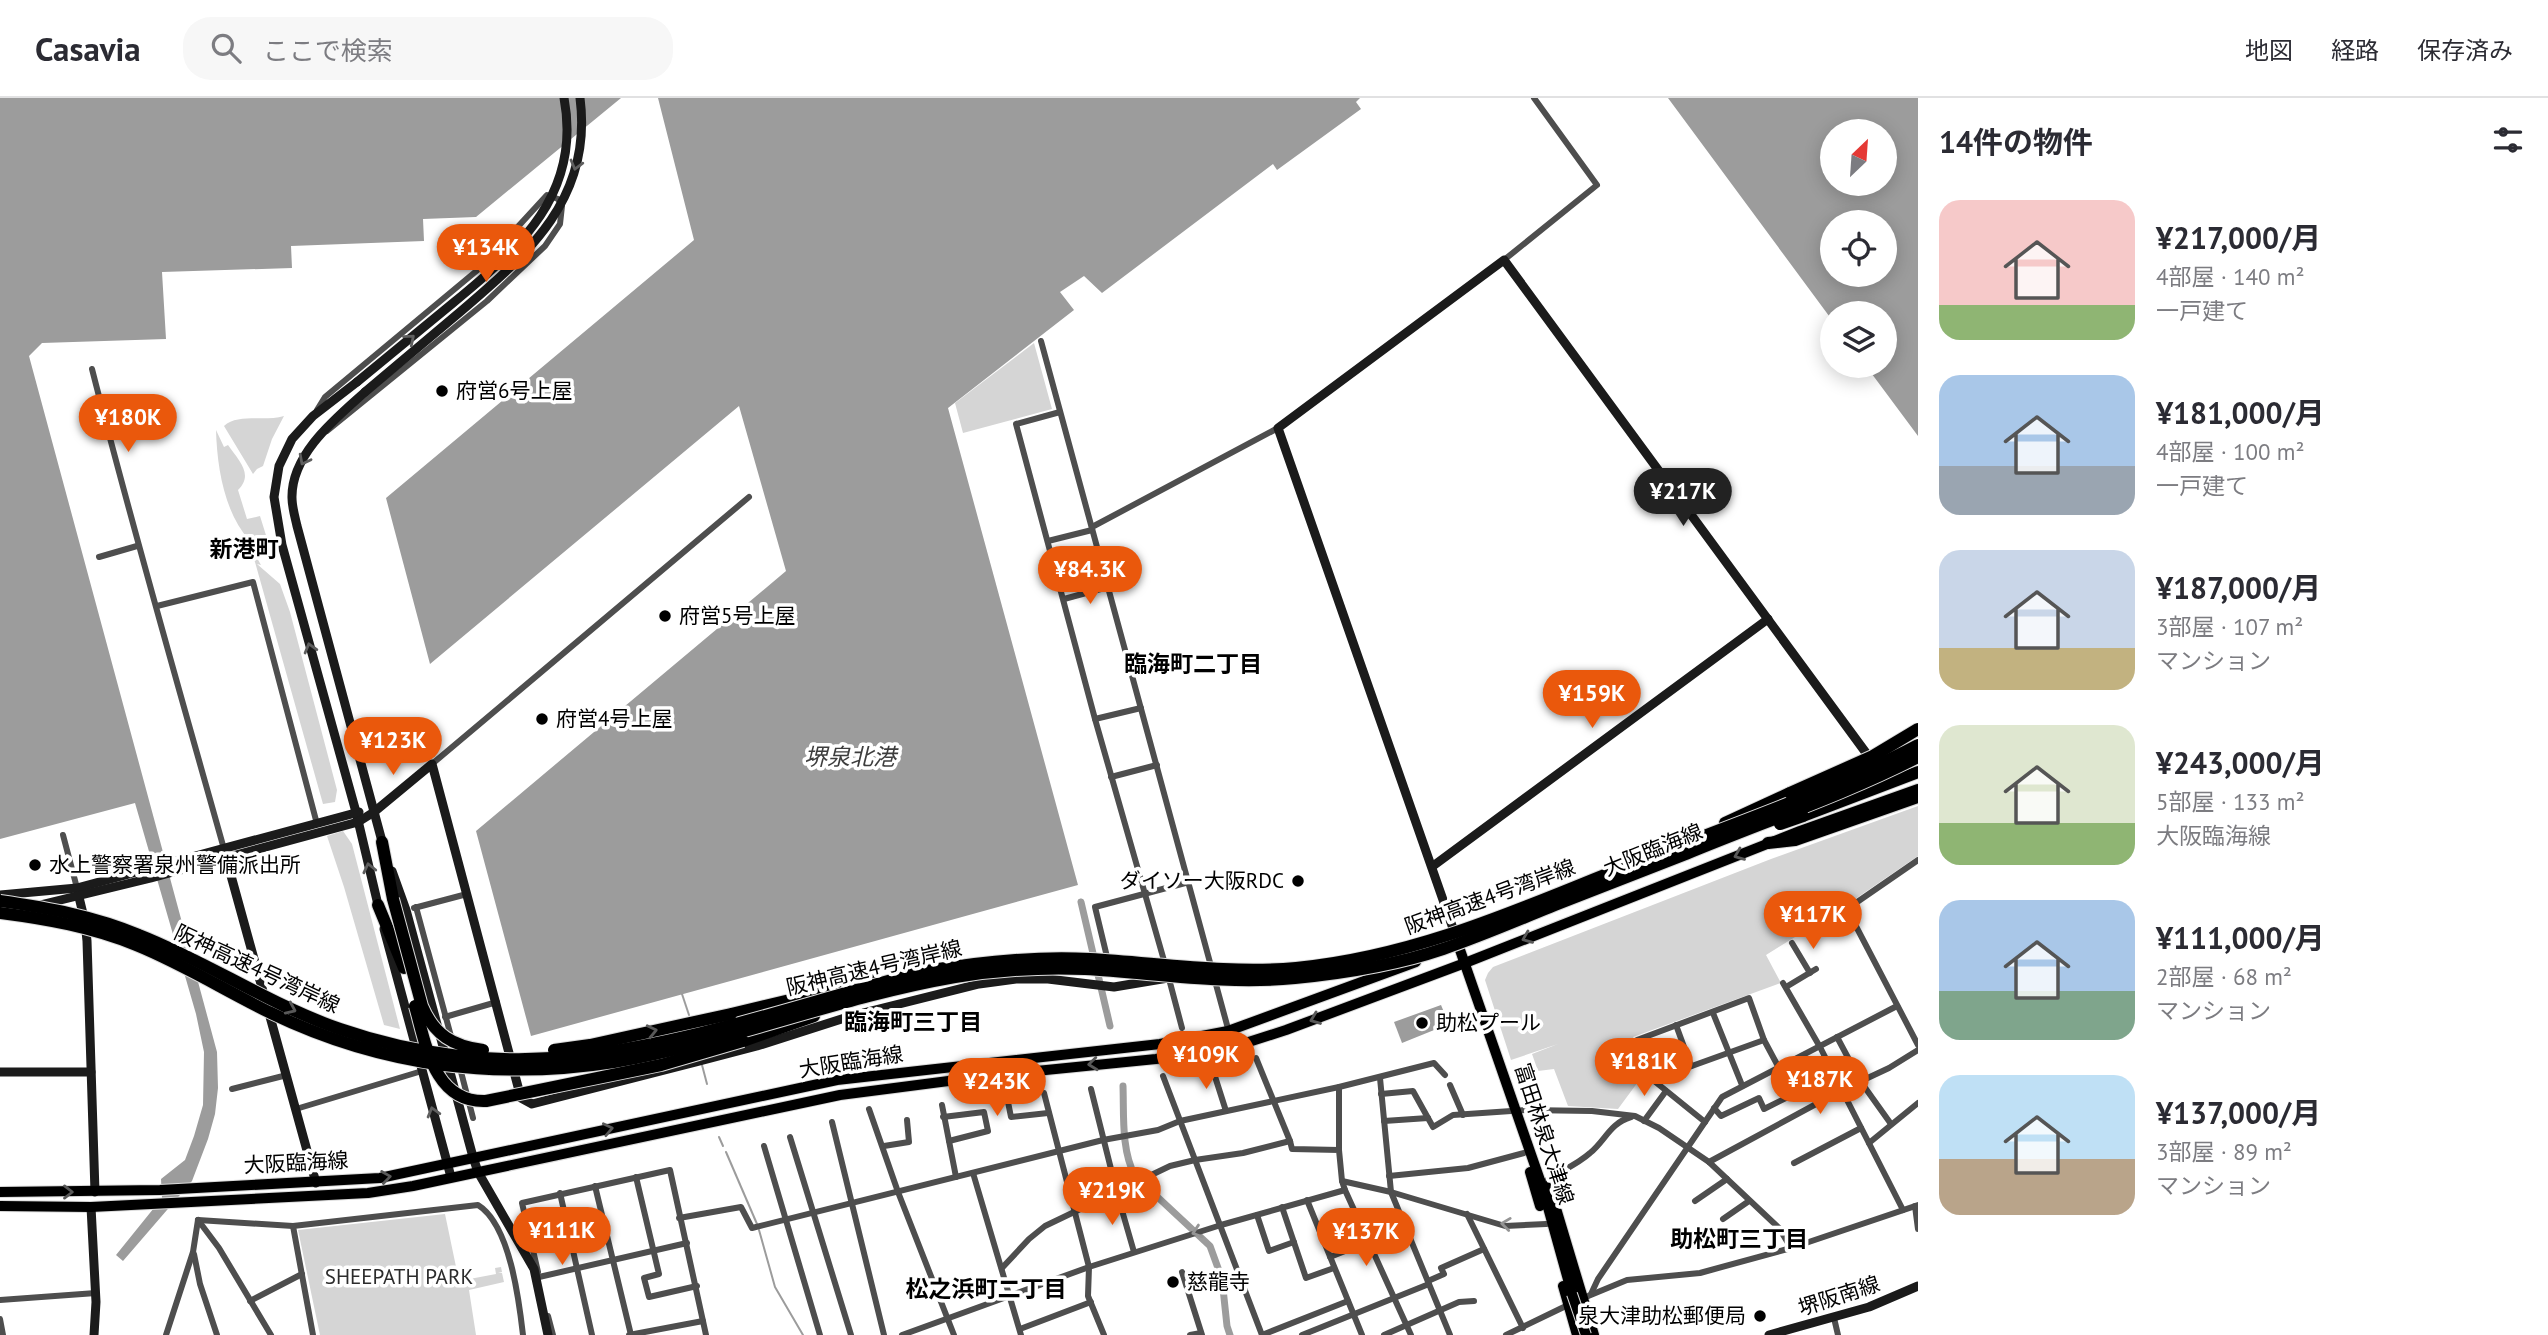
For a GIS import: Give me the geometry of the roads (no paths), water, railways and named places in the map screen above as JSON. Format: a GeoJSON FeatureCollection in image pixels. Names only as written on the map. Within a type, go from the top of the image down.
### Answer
{"type":"FeatureCollection","features":[{"type":"Feature","properties":{"kind":"highway"},"geometry":{"type":"LineString","coordinates":[[1671,849],[1873,756],[1918,729]]}},
{"type":"Feature","properties":{"kind":"highway"},"geometry":{"type":"LineString","coordinates":[[1872,760],[1918,734]]}},
{"type":"Feature","properties":{"kind":"highway","name":"阪神高速4号湾岸線"},"geometry":{"type":"LineString","coordinates":[[0,901],[80,915],[139,934],[278,1003],[339,1029],[403,1046],[477,1057],[537,1059],[611,1052],[735,1023],[921,972],[992,961],[1088,959],[1237,971],[1350,961],[1407,949],[1461,932],[1671,849],[1868,770],[1918,745]]}},
{"type":"Feature","properties":{"kind":"highway","name":"阪神高速4号湾岸線"},"geometry":{"type":"LineString","coordinates":[[0,913],[83,927],[126,941],[275,1014],[335,1039],[403,1058],[468,1068],[540,1069],[612,1062],[683,1047],[863,997],[960,976],[1027,969],[1088,970],[1238,981],[1351,971],[1440,950],[1616,882],[1871,779],[1918,757]]}},
{"type":"Feature","properties":{"kind":"highway"},"geometry":{"type":"LineString","coordinates":[[1616,882],[1714,845],[1803,816],[1918,769]]}},
{"type":"Feature","properties":{"kind":"highway"},"geometry":{"type":"LineString","coordinates":[[1769,843],[1795,840],[1918,797]]}},
{"type":"Feature","properties":{"kind":"highway"},"geometry":{"type":"LineString","coordinates":[[382,842],[393,899],[420,1000],[429,1021],[445,1039],[475,1048],[542,1051],[590,1045],[855,984],[921,972]]}},
{"type":"Feature","properties":{"kind":"highway"},"geometry":{"type":"LineString","coordinates":[[378,905],[404,968],[434,1070],[448,1088],[473,1101],[486,1101],[661,1065],[798,1022],[863,997]]}},
{"type":"Feature","properties":{"kind":"main road"},"geometry":{"type":"LineString","coordinates":[[1690,856],[1712,836],[1752,820],[1795,794],[1872,760]]}},
{"type":"Feature","properties":{"kind":"main road","name":"大阪臨海線"},"geometry":{"type":"LineString","coordinates":[[0,1192],[160,1190],[380,1178],[837,1080],[1160,1044],[1228,1031],[1459,947],[1918,769]]}},
{"type":"Feature","properties":{"kind":"main road","name":"大阪臨海線"},"geometry":{"type":"LineString","coordinates":[[0,1206],[91,1207],[368,1193],[840,1096],[995,1075],[1156,1059],[1233,1047],[1286,1030],[1769,843],[1918,789]]}},
{"type":"Feature","properties":{"kind":"main road","name":"富田林泉大津線"},"geometry":{"type":"LineString","coordinates":[[1459,947],[1542,1186],[1578,1298],[1586,1335]]}},
{"type":"Feature","properties":{"kind":"main road"},"geometry":{"type":"LineString","coordinates":[[1521,1125],[1518,1134],[1546,1224],[1594,1335]]}},
{"type":"Feature","properties":{"kind":"main road"},"geometry":{"type":"LineString","coordinates":[[1521,1125],[1534,1146],[1547,1180],[1578,1298],[1577,1335]]}},
{"type":"Feature","properties":{"kind":"street"},"geometry":{"type":"LineString","coordinates":[[450,1177],[357,817],[282,545],[274,497],[275,481],[285,453],[302,426],[502,263],[528,235],[554,194],[566,156],[567,116],[564,98]]}},
{"type":"Feature","properties":{"kind":"street"},"geometry":{"type":"LineString","coordinates":[[550,1335],[534,1269],[478,1172],[473,1157],[406,910],[382,842],[297,526],[292,498],[299,469],[317,438],[365,392],[508,271],[541,237],[565,200],[579,159],[582,115],[580,98]]}},
{"type":"Feature","properties":{"kind":"street"},"geometry":{"type":"LineString","coordinates":[[1048,541],[1092,529],[1278,428],[1504,260],[1597,185],[1534,98]]}},
{"type":"Feature","properties":{"kind":"street"},"geometry":{"type":"LineString","coordinates":[[313,416],[325,397],[480,268],[530,216],[542,197],[552,195],[558,199],[562,206],[560,224],[545,246],[528,263],[399,375],[317,438]]}},
{"type":"Feature","properties":{"kind":"street"},"geometry":{"type":"LineString","coordinates":[[1504,260],[1872,760],[1884,780]]}},
{"type":"Feature","properties":{"kind":"street"},"geometry":{"type":"LineString","coordinates":[[1041,341],[1233,1047]]}},
{"type":"Feature","properties":{"kind":"street"},"geometry":{"type":"LineString","coordinates":[[92,369],[137,546],[157,606],[316,1183]]}},
{"type":"Feature","properties":{"kind":"street"},"geometry":{"type":"LineString","coordinates":[[1060,412],[1016,424],[1182,1028]]}},
{"type":"Feature","properties":{"kind":"street"},"geometry":{"type":"LineString","coordinates":[[1278,428],[1433,866],[1459,947]]}},
{"type":"Feature","properties":{"kind":"street"},"geometry":{"type":"LineString","coordinates":[[0,907],[44,904],[78,892],[374,812],[749,497]]}},
{"type":"Feature","properties":{"kind":"street"},"geometry":{"type":"LineString","coordinates":[[99,557],[137,546]]}},
{"type":"Feature","properties":{"kind":"street"},"geometry":{"type":"LineString","coordinates":[[157,606],[253,582],[317,824]]}},
{"type":"Feature","properties":{"kind":"street"},"geometry":{"type":"LineString","coordinates":[[1064,599],[1108,587]]}},
{"type":"Feature","properties":{"kind":"street"},"geometry":{"type":"LineString","coordinates":[[1433,866],[1768,619]]}},
{"type":"Feature","properties":{"kind":"street"},"geometry":{"type":"LineString","coordinates":[[1095,719],[1141,708]]}},
{"type":"Feature","properties":{"kind":"street"},"geometry":{"type":"LineString","coordinates":[[432,764],[521,1098],[532,1104],[706,1060],[851,1016],[979,984],[1016,979],[1048,979],[1106,986],[1169,978],[1212,966]]}},
{"type":"Feature","properties":{"kind":"street"},"geometry":{"type":"LineString","coordinates":[[1111,777],[1157,765]]}},
{"type":"Feature","properties":{"kind":"street"},"geometry":{"type":"LineString","coordinates":[[225,853],[317,824],[357,817]]}},
{"type":"Feature","properties":{"kind":"street"},"geometry":{"type":"LineString","coordinates":[[63,835],[87,941],[95,1192]]}},
{"type":"Feature","properties":{"kind":"street"},"geometry":{"type":"LineString","coordinates":[[1709,1161],[1861,1082],[1918,1047],[1847,909],[1918,860]]}},
{"type":"Feature","properties":{"kind":"street"},"geometry":{"type":"LineString","coordinates":[[1106,986],[1096,907],[1189,882]]}},
{"type":"Feature","properties":{"kind":"street"},"geometry":{"type":"LineString","coordinates":[[0,895],[78,892]]}},
{"type":"Feature","properties":{"kind":"street"},"geometry":{"type":"LineString","coordinates":[[406,910],[467,894]]}},
{"type":"Feature","properties":{"kind":"street"},"geometry":{"type":"LineString","coordinates":[[416,907],[473,1118]]}},
{"type":"Feature","properties":{"kind":"street"},"geometry":{"type":"LineString","coordinates":[[1792,943],[1813,971],[1785,985],[1820,1047],[1903,1210]]}},
{"type":"Feature","properties":{"kind":"street"},"geometry":{"type":"LineString","coordinates":[[1705,1122],[1653,1080],[1637,1041],[1749,998],[1764,1040],[1779,1068]]}},
{"type":"Feature","properties":{"kind":"street"},"geometry":{"type":"LineString","coordinates":[[435,1020],[497,1002]]}},
{"type":"Feature","properties":{"kind":"street"},"geometry":{"type":"LineString","coordinates":[[1578,1298],[1598,1279],[1722,1097],[1897,1006]]}},
{"type":"Feature","properties":{"kind":"street"},"geometry":{"type":"LineString","coordinates":[[1713,1013],[1742,1085]]}},
{"type":"Feature","properties":{"kind":"street"},"geometry":{"type":"LineString","coordinates":[[1676,1025],[1691,1066]]}},
{"type":"Feature","properties":{"kind":"street"},"geometry":{"type":"LineString","coordinates":[[1837,1037],[1861,1082],[1891,1124]]}},
{"type":"Feature","properties":{"kind":"street"},"geometry":{"type":"LineString","coordinates":[[1653,1080],[1764,1040]]}},
{"type":"Feature","properties":{"kind":"street"},"geometry":{"type":"LineString","coordinates":[[1714,1108],[1721,1116],[1759,1098],[1765,1109],[1816,1083],[1802,1056]]}},
{"type":"Feature","properties":{"kind":"street"},"geometry":{"type":"LineString","coordinates":[[1256,1058],[1292,1149],[1339,1150]]}},
{"type":"Feature","properties":{"kind":"street"},"geometry":{"type":"LineString","coordinates":[[679,1218],[741,1207],[757,1226],[1103,1140],[1158,1130],[1180,1121],[1380,1078],[1434,1063],[1445,1075]]}},
{"type":"Feature","properties":{"kind":"street"},"geometry":{"type":"LineString","coordinates":[[1211,1064],[1226,1111]]}},
{"type":"Feature","properties":{"kind":"street"},"geometry":{"type":"LineString","coordinates":[[296,1109],[422,1071]]}},
{"type":"Feature","properties":{"kind":"street"},"geometry":{"type":"LineString","coordinates":[[0,1072],[91,1072]]}},
{"type":"Feature","properties":{"kind":"street"},"geometry":{"type":"LineString","coordinates":[[232,1089],[287,1075]]}},
{"type":"Feature","properties":{"kind":"street"},"geometry":{"type":"LineString","coordinates":[[1163,1076],[1262,1335],[1348,1301]]}},
{"type":"Feature","properties":{"kind":"street"},"geometry":{"type":"LineString","coordinates":[[1380,1078],[1391,1192],[1450,1335]]}},
{"type":"Feature","properties":{"kind":"street"},"geometry":{"type":"LineString","coordinates":[[1450,1085],[1463,1115]]}},
{"type":"Feature","properties":{"kind":"street"},"geometry":{"type":"LineString","coordinates":[[1339,1087],[1342,1181],[1411,1335]]}},
{"type":"Feature","properties":{"kind":"street"},"geometry":{"type":"LineString","coordinates":[[1091,1089],[1116,1194],[1134,1252]]}},
{"type":"Feature","properties":{"kind":"street"},"geometry":{"type":"LineString","coordinates":[[1381,1094],[1413,1091],[1433,1127],[1453,1115],[1592,1111],[1635,1116],[1709,1161],[1779,1228],[1791,1248]]}},
{"type":"Feature","properties":{"kind":"street"},"geometry":{"type":"LineString","coordinates":[[1644,1121],[1666,1091]]}},
{"type":"Feature","properties":{"kind":"street"},"geometry":{"type":"LineString","coordinates":[[1044,1093],[1089,1267],[1088,1296],[1104,1335]]}},
{"type":"Feature","properties":{"kind":"street"},"geometry":{"type":"LineString","coordinates":[[1024,1095],[1007,1097],[1011,1116],[1048,1113]]}},
{"type":"Feature","properties":{"kind":"street"},"geometry":{"type":"LineString","coordinates":[[1869,1143],[1918,1103]]}},
{"type":"Feature","properties":{"kind":"street"},"geometry":{"type":"LineString","coordinates":[[942,1105],[956,1177]]}},
{"type":"Feature","properties":{"kind":"street"},"geometry":{"type":"LineString","coordinates":[[869,1110],[954,1335]]}},
{"type":"Feature","properties":{"kind":"street"},"geometry":{"type":"LineString","coordinates":[[943,1117],[984,1112],[988,1131],[949,1140]]}},
{"type":"Feature","properties":{"kind":"street"},"geometry":{"type":"LineString","coordinates":[[1547,1180],[1591,1153],[1621,1120],[1635,1116]]}},
{"type":"Feature","properties":{"kind":"street"},"geometry":{"type":"LineString","coordinates":[[1384,1121],[1428,1118]]}},
{"type":"Feature","properties":{"kind":"street"},"geometry":{"type":"LineString","coordinates":[[884,1146],[909,1142],[907,1120]]}},
{"type":"Feature","properties":{"kind":"street"},"geometry":{"type":"LineString","coordinates":[[832,1122],[884,1335]]}},
{"type":"Feature","properties":{"kind":"street"},"geometry":{"type":"LineString","coordinates":[[1794,1163],[1861,1128]]}},
{"type":"Feature","properties":{"kind":"street"},"geometry":{"type":"LineString","coordinates":[[790,1137],[850,1335]]}},
{"type":"Feature","properties":{"kind":"street"},"geometry":{"type":"LineString","coordinates":[[1002,1268],[1045,1226],[1170,1166],[1243,1153],[1290,1141]]}},
{"type":"Feature","properties":{"kind":"street"},"geometry":{"type":"LineString","coordinates":[[764,1146],[820,1335]]}},
{"type":"Feature","properties":{"kind":"street"},"geometry":{"type":"LineString","coordinates":[[1389,1176],[1468,1168],[1524,1153]]}},
{"type":"Feature","properties":{"kind":"street"},"geometry":{"type":"LineString","coordinates":[[550,1335],[522,1203],[670,1170],[706,1335]]}},
{"type":"Feature","properties":{"kind":"street"},"geometry":{"type":"LineString","coordinates":[[974,1172],[1021,1332],[1091,1302]]}},
{"type":"Feature","properties":{"kind":"street"},"geometry":{"type":"LineString","coordinates":[[636,1177],[659,1274],[645,1278],[649,1297],[697,1286]]}},
{"type":"Feature","properties":{"kind":"street"},"geometry":{"type":"LineString","coordinates":[[1695,1201],[1727,1179]]}},
{"type":"Feature","properties":{"kind":"street"},"geometry":{"type":"LineString","coordinates":[[1342,1181],[1391,1192],[1505,1226],[1546,1224]]}},
{"type":"Feature","properties":{"kind":"street"},"geometry":{"type":"LineString","coordinates":[[594,1186],[630,1335],[703,1321]]}},
{"type":"Feature","properties":{"kind":"street"},"geometry":{"type":"LineString","coordinates":[[902,1335],[1134,1252],[1345,1190]]}},
{"type":"Feature","properties":{"kind":"street"},"geometry":{"type":"LineString","coordinates":[[560,1193],[592,1335]]}},
{"type":"Feature","properties":{"kind":"street"},"geometry":{"type":"LineString","coordinates":[[1307,1200],[1362,1335]]}},
{"type":"Feature","properties":{"kind":"street"},"geometry":{"type":"LineString","coordinates":[[1723,1219],[1749,1201]]}},
{"type":"Feature","properties":{"kind":"street"},"geometry":{"type":"LineString","coordinates":[[198,1220],[293,1226],[471,1205],[481,1207],[497,1230],[511,1261],[523,1335]]}},
{"type":"Feature","properties":{"kind":"street"},"geometry":{"type":"LineString","coordinates":[[1506,1335],[1578,1298],[1628,1280],[1700,1273],[1791,1248],[1916,1205],[1918,1229]]}},
{"type":"Feature","properties":{"kind":"street"},"geometry":{"type":"LineString","coordinates":[[91,1207],[96,1293],[94,1335]]}},
{"type":"Feature","properties":{"kind":"street"},"geometry":{"type":"LineString","coordinates":[[1282,1208],[1306,1278],[1334,1268]]}},
{"type":"Feature","properties":{"kind":"street"},"geometry":{"type":"LineString","coordinates":[[1467,1214],[1523,1328]]}},
{"type":"Feature","properties":{"kind":"street"},"geometry":{"type":"LineString","coordinates":[[1257,1215],[1269,1251],[1294,1242]]}},
{"type":"Feature","properties":{"kind":"street"},"geometry":{"type":"LineString","coordinates":[[166,1335],[193,1252],[198,1220]]}},
{"type":"Feature","properties":{"kind":"street"},"geometry":{"type":"LineString","coordinates":[[198,1220],[219,1248],[271,1335]]}},
{"type":"Feature","properties":{"kind":"street"},"geometry":{"type":"LineString","coordinates":[[293,1226],[313,1335]]}},
{"type":"Feature","properties":{"kind":"street"},"geometry":{"type":"LineString","coordinates":[[1330,1257],[1405,1227]]}},
{"type":"Feature","properties":{"kind":"street"},"geometry":{"type":"LineString","coordinates":[[539,1277],[687,1243]]}},
{"type":"Feature","properties":{"kind":"street"},"geometry":{"type":"LineString","coordinates":[[1303,1335],[1429,1282],[1444,1274],[1441,1268],[1484,1249]]}},
{"type":"Feature","properties":{"kind":"street"},"geometry":{"type":"LineString","coordinates":[[193,1252],[200,1284],[217,1335]]}},
{"type":"Feature","properties":{"kind":"street"},"geometry":{"type":"LineString","coordinates":[[1182,1272],[1201,1334],[1190,1335]]}},
{"type":"Feature","properties":{"kind":"street"},"geometry":{"type":"LineString","coordinates":[[250,1301],[302,1274]]}},
{"type":"Feature","properties":{"kind":"street","name":"堺阪南線"},"geometry":{"type":"LineString","coordinates":[[1769,1335],[1868,1307],[1918,1286]]}},
{"type":"Feature","properties":{"kind":"street"},"geometry":{"type":"LineString","coordinates":[[0,1300],[96,1293]]}},
{"type":"Feature","properties":{"kind":"street"},"geometry":{"type":"LineString","coordinates":[[1384,1335],[1459,1302],[1475,1301]]}},
{"type":"Feature","properties":{"kind":"street"},"geometry":{"type":"LineString","coordinates":[[1834,1318],[1838,1335]]}},
{"type":"Feature","properties":{"kind":"street"},"geometry":{"type":"LineString","coordinates":[[0,1319],[3,1335]]}},
{"type":"Feature","properties":{"kind":"water"},"geometry":{"type":"Polygon","coordinates":[[[0,98],[621,98],[476,217],[423,219],[424,241],[291,246],[292,268],[162,272],[166,339],[42,343],[29,356],[217,1052],[218,1088],[215,1114],[192,1181],[123,1261],[116,1255],[162,1198],[161,1179],[185,1160],[203,1105],[204,1052],[196,1014],[135,803],[0,839],[0,98]]]}},
{"type":"Feature","properties":{"kind":"water","name":"堺泉北港"},"geometry":{"type":"Polygon","coordinates":[[[658,98],[1360,98],[1356,102],[1361,109],[1277,170],[1273,164],[1102,293],[1084,276],[1060,292],[1074,310],[948,408],[1078,885],[531,1036],[476,831],[786,571],[739,406],[430,664],[386,498],[694,240],[658,98]]]}},
{"type":"Feature","properties":{"kind":"water"},"geometry":{"type":"Polygon","coordinates":[[[1668,98],[1918,98],[1918,436],[1875,378],[1897,378],[1897,301],[1820,301],[1820,304],[1668,98]]]}},
{"type":"Feature","properties":{"kind":"water","name":"助松プール"},"geometry":{"type":"Polygon","coordinates":[[[1441,1005],[1449,1024],[1402,1043],[1394,1022],[1441,1005]]]}},
{"type":"Feature","properties":{"kind":"waterway"},"geometry":{"type":"LineString","coordinates":[[1081,902],[1110,1026]]}},
{"type":"Feature","properties":{"kind":"waterway"},"geometry":{"type":"LineString","coordinates":[[682,994],[689,1015]]}},
{"type":"Feature","properties":{"kind":"waterway"},"geometry":{"type":"LineString","coordinates":[[702,1065],[707,1084]]}},
{"type":"Feature","properties":{"kind":"waterway"},"geometry":{"type":"LineString","coordinates":[[1123,1086],[1127,1155],[1135,1176],[1210,1246],[1222,1279],[1230,1335]]}},
{"type":"Feature","properties":{"kind":"waterway"},"geometry":{"type":"LineString","coordinates":[[719,1137],[723,1146]]}},
{"type":"Feature","properties":{"kind":"waterway"},"geometry":{"type":"LineString","coordinates":[[726,1152],[757,1224]]}},
{"type":"Feature","properties":{"kind":"waterway"},"geometry":{"type":"LineString","coordinates":[[759,1230],[775,1287],[803,1335]]}},
{"type":"Feature","properties":{"kind":"place","name":"府営6号上屋"},"geometry":{"type":"Point","coordinates":[442,391]}},
{"type":"Feature","properties":{"kind":"place","name":"府営5号上屋"},"geometry":{"type":"Point","coordinates":[665,616]}},
{"type":"Feature","properties":{"kind":"place","name":"府営4号上屋"},"geometry":{"type":"Point","coordinates":[542,719]}},
{"type":"Feature","properties":{"kind":"place","name":"水上警察署泉州警備派出所"},"geometry":{"type":"Point","coordinates":[35,865]}},
{"type":"Feature","properties":{"kind":"place","name":"ダイソー大阪RDC"},"geometry":{"type":"Point","coordinates":[1298,881]}},
{"type":"Feature","properties":{"kind":"place","name":"助松プール"},"geometry":{"type":"Point","coordinates":[1422,1023]}},
{"type":"Feature","properties":{"kind":"place","name":"慈龍寺"},"geometry":{"type":"Point","coordinates":[1173,1282]}},
{"type":"Feature","properties":{"kind":"place","name":"泉大津助松郵便局"},"geometry":{"type":"Point","coordinates":[1760,1316]}},
{"type":"Feature","properties":{"kind":"district","name":"新港町"},"geometry":{"type":"Point","coordinates":[244,549]}},
{"type":"Feature","properties":{"kind":"district","name":"臨海町二丁目"},"geometry":{"type":"Point","coordinates":[1193,664]}},
{"type":"Feature","properties":{"kind":"district","name":"臨海町三丁目"},"geometry":{"type":"Point","coordinates":[913,1022]}},
{"type":"Feature","properties":{"kind":"district","name":"助松町三丁目"},"geometry":{"type":"Point","coordinates":[1739,1239]}},
{"type":"Feature","properties":{"kind":"district","name":"松之浜町二丁目"},"geometry":{"type":"Point","coordinates":[986,1289]}},
{"type":"Feature","properties":{"kind":"park label","name":"SHEEPATH PARK"},"geometry":{"type":"Point","coordinates":[399,1277]}}]}
